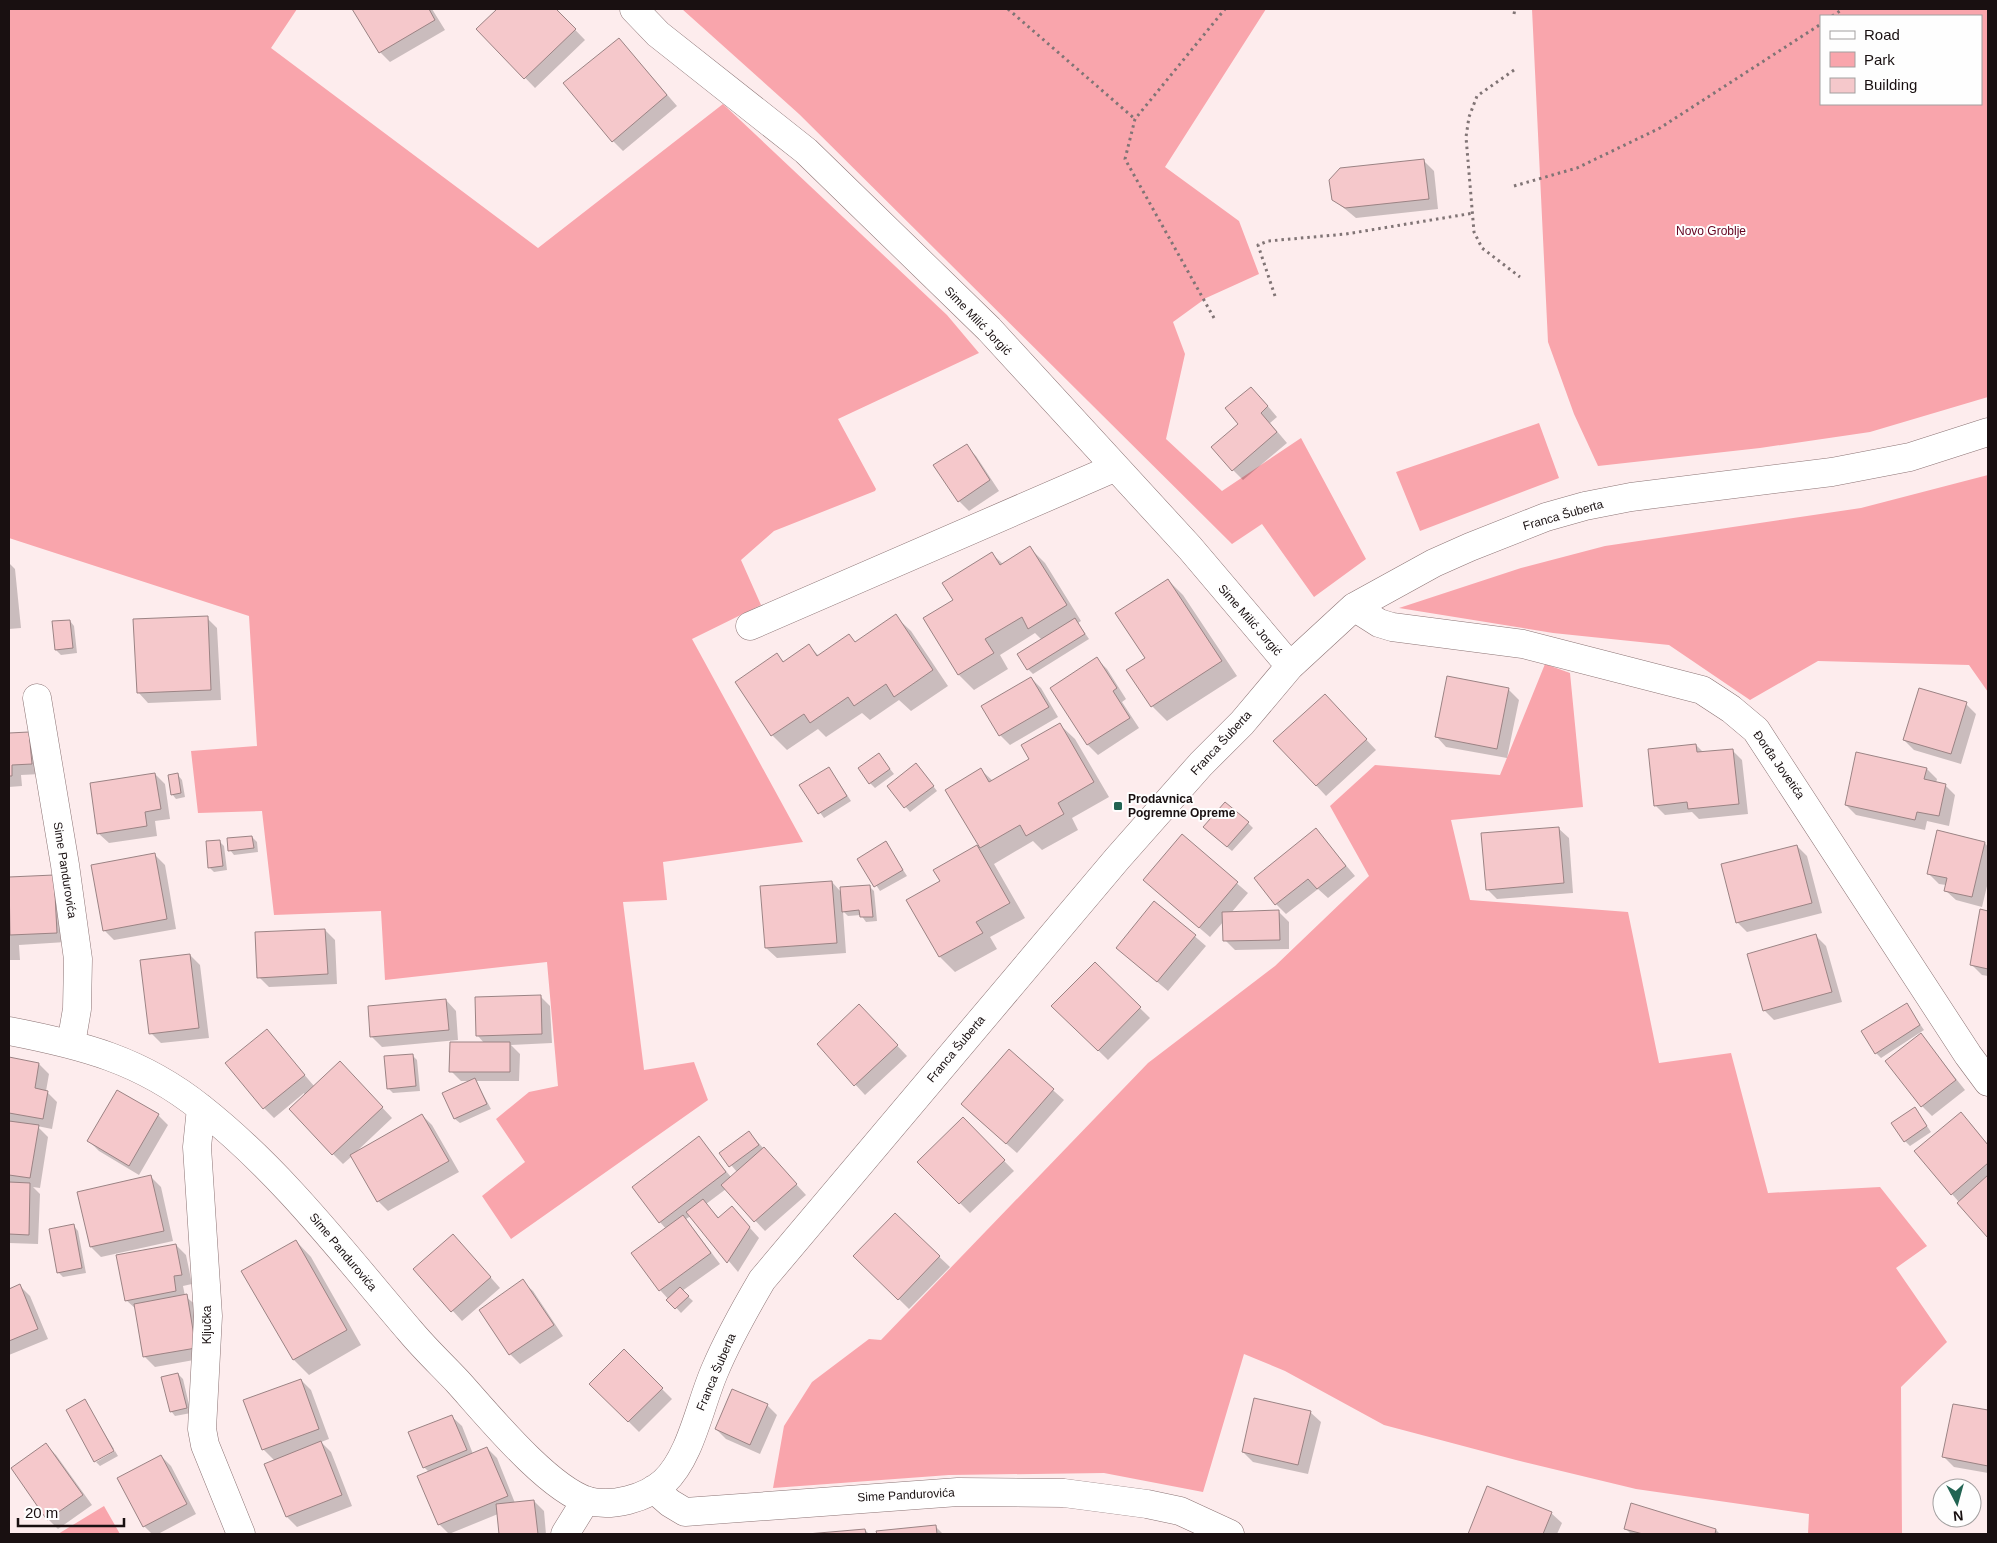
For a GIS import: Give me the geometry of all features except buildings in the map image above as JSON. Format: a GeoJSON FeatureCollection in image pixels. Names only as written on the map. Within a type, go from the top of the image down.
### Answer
{"type":"FeatureCollection","features":[{"type":"Feature","properties":{"kind":"street","name":"Sime Milić Jorgić"},"geometry":{"type":"LineString","coordinates":[[634,9],[658,34],[806,151],[989,329],[1114,468],[1190,548],[1290,666]]}},
{"type":"Feature","properties":{"kind":"street","name":"Franca Šuberta"},"geometry":{"type":"LineString","coordinates":[[654,1489],[670,1475],[685,1450],[714,1371],[741,1316],[762,1280],[1117,859],[1201,764],[1242,723],[1290,666],[1354,607],[1434,563],[1470,547],[1546,517],[1585,506],[1630,497],[1832,472],[1910,456],[1988,432]]}},
{"type":"Feature","properties":{"kind":"street"},"geometry":{"type":"LineString","coordinates":[[750,626],[1114,468]]}},
{"type":"Feature","properties":{"kind":"street","name":"Đorđa Jovetića"},"geometry":{"type":"LineString","coordinates":[[1354,607],[1379,623],[1392,627],[1524,644],[1601,662],[1702,690],[1731,709],[1756,730],[1968,1055],[1988,1082]]}},
{"type":"Feature","properties":{"kind":"street","name":"Sime Pandurovića"},"geometry":{"type":"LineString","coordinates":[[37,698],[65,865],[78,959],[76,1009],[71,1044]]}},
{"type":"Feature","properties":{"kind":"street","name":"Sime Pandurovića"},"geometry":{"type":"LineString","coordinates":[[9,1031],[100,1051],[150,1073],[201,1108],[268,1167],[311,1213],[412,1334],[491,1421],[559,1484],[586,1500],[617,1502],[654,1489],[688,1523],[958,1492],[1064,1493],[1147,1504],[1180,1511],[1230,1534]]}},
{"type":"Feature","properties":{"kind":"street","name":"Ključka"},"geometry":{"type":"LineString","coordinates":[[201,1108],[197,1147],[208,1316],[202,1429],[204,1445],[241,1534]]}},
{"type":"Feature","properties":{"kind":"street"},"geometry":{"type":"LineString","coordinates":[[565,1534],[586,1500]]}},
{"type":"Feature","properties":{"kind":"path"},"geometry":{"type":"LineString","coordinates":[[1008,9],[1135,119]]}},
{"type":"Feature","properties":{"kind":"path"},"geometry":{"type":"LineString","coordinates":[[1214,318],[1125,159],[1135,119],[1225,9]]}},
{"type":"Feature","properties":{"kind":"path"},"geometry":{"type":"LineString","coordinates":[[1514,14],[1515,9]]}},
{"type":"Feature","properties":{"kind":"path"},"geometry":{"type":"LineString","coordinates":[[1514,186],[1577,168],[1660,128],[1820,25]]}},
{"type":"Feature","properties":{"kind":"path"},"geometry":{"type":"LineString","coordinates":[[1514,70],[1477,96],[1469,116],[1466,136],[1474,213],[1474,232],[1482,248],[1520,276]]}},
{"type":"Feature","properties":{"kind":"path"},"geometry":{"type":"LineString","coordinates":[[1275,296],[1258,245],[1268,241],[1346,234],[1474,213]]}},
{"type":"Feature","properties":{"kind":"green space"},"geometry":{"type":"Polygon","coordinates":[[[9,9],[297,9],[271,48],[538,248],[723,104],[947,315],[979,353],[838,419],[876,489],[875,491],[774,531],[741,560],[761,605],[692,639],[803,842],[663,862],[667,900],[623,902],[644,1070],[694,1062],[708,1100],[511,1239],[482,1196],[525,1162],[496,1119],[529,1092],[558,1086],[547,962],[385,980],[381,911],[274,915],[262,811],[198,813],[191,751],[257,746],[249,616],[9,538],[9,9]]]}},
{"type":"Feature","properties":{"kind":"green space"},"geometry":{"type":"Polygon","coordinates":[[[682,9],[1266,9],[1165,167],[1239,221],[1259,274],[1206,298],[1173,322],[1185,354],[1166,439],[1222,491],[1301,438],[1366,559],[1314,597],[1262,524],[1232,544],[799,114],[682,9]]]}},
{"type":"Feature","properties":{"kind":"green space","name":"Novo Groblje"},"geometry":{"type":"Polygon","coordinates":[[[1532,9],[1988,9],[1988,397],[1870,432],[1760,448],[1598,466],[1574,414],[1548,342],[1532,9]]]}},
{"type":"Feature","properties":{"kind":"green space"},"geometry":{"type":"Polygon","coordinates":[[[1539,423],[1559,478],[1420,531],[1396,472],[1539,423]]]}},
{"type":"Feature","properties":{"kind":"green space"},"geometry":{"type":"Polygon","coordinates":[[[1988,475],[1988,692],[1969,665],[1818,661],[1750,700],[1669,645],[1553,633],[1399,608],[1521,568],[1605,546],[1861,508],[1988,475]]]}},
{"type":"Feature","properties":{"kind":"green space"},"geometry":{"type":"Polygon","coordinates":[[[1545,664],[1570,673],[1583,807],[1451,820],[1470,900],[1628,912],[1659,1063],[1731,1053],[1768,1193],[1880,1187],[1927,1246],[1896,1268],[1947,1342],[1901,1387],[1902,1534],[1808,1534],[1809,1514],[1636,1489],[1384,1425],[1285,1371],[1244,1354],[1203,1492],[1104,1473],[949,1475],[773,1488],[784,1426],[812,1382],[869,1339],[881,1340],[1148,1063],[1275,966],[1369,876],[1330,806],[1375,765],[1500,775],[1545,664]]]}},
{"type":"Feature","properties":{"kind":"green space"},"geometry":{"type":"Polygon","coordinates":[[[104,1506],[120,1534],[58,1534],[104,1506]]]}},
{"type":"Feature","properties":{"kind":"place","name":"Prodavnica Pogremne Opreme"},"geometry":{"type":"Point","coordinates":[1118,806]}}]}
